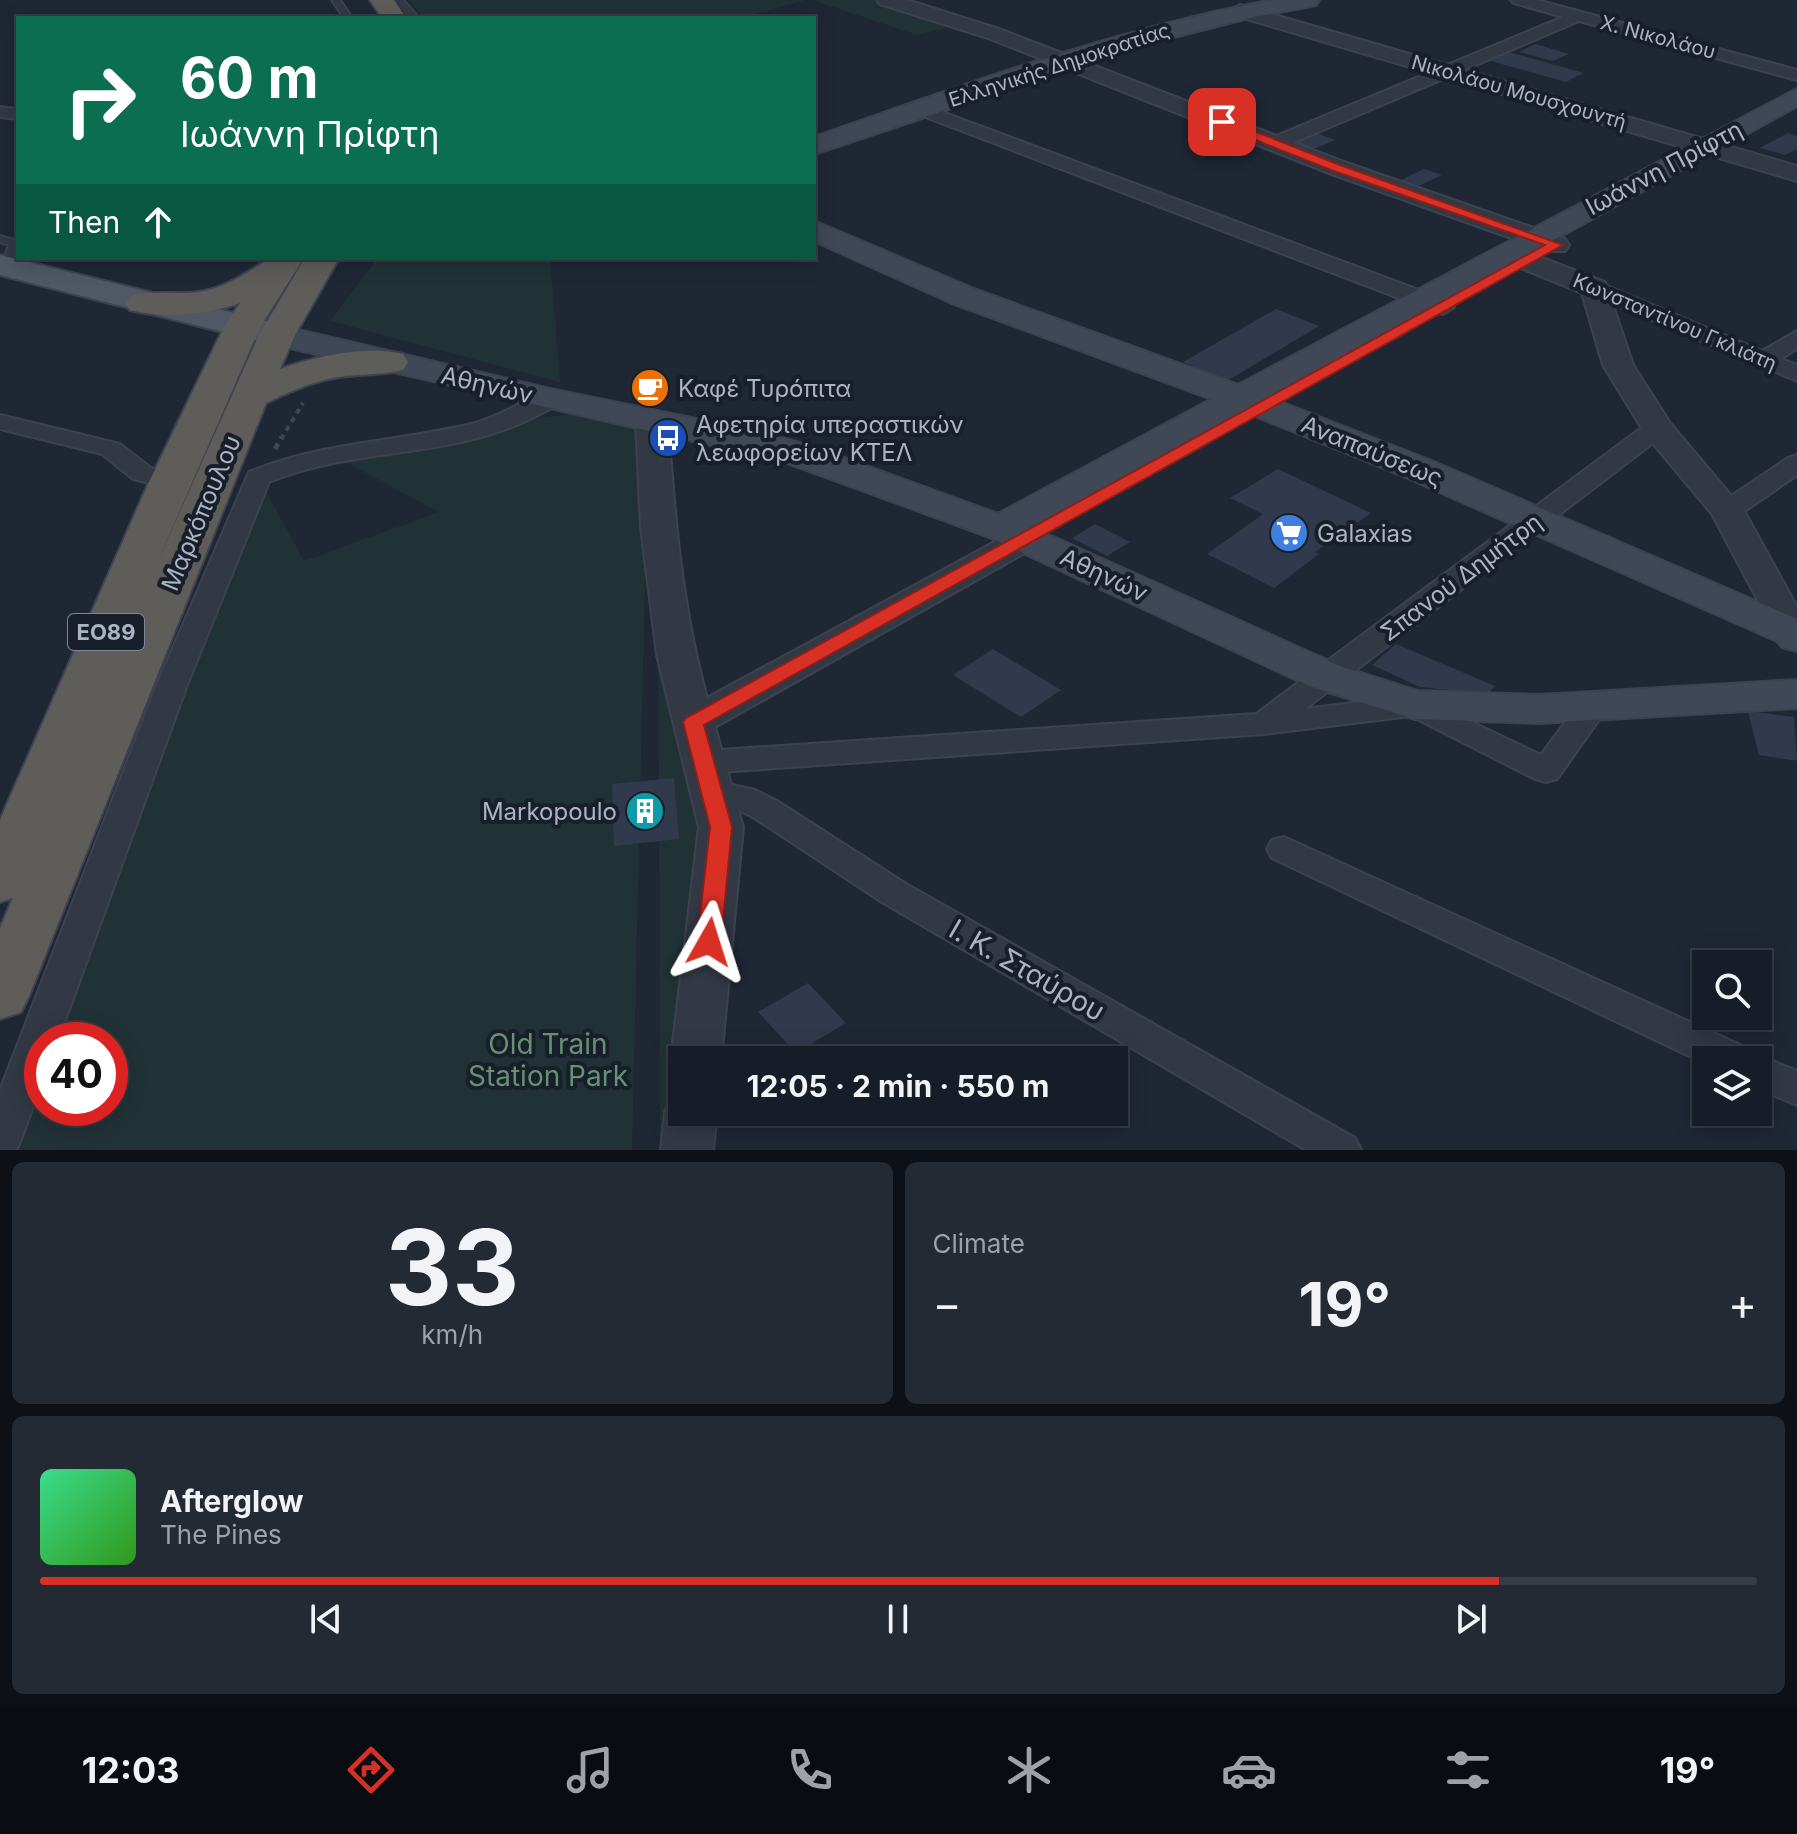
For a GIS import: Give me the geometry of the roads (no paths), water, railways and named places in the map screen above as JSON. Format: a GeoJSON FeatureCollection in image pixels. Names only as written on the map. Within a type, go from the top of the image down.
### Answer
{"type":"FeatureCollection","features":[{"type":"Feature","properties":{"kind":"highway"},"geometry":{"type":"LineString","coordinates":[[142,303],[189,305],[224,299],[250,286],[286,260]]}},
{"type":"Feature","properties":{"kind":"highway","name":"Μαρκόπουλου"},"geometry":{"type":"LineString","coordinates":[[0,996],[287,260]]}},
{"type":"Feature","properties":{"kind":"highway","name":"Μαρκόπουλου"},"geometry":{"type":"LineString","coordinates":[[260,331],[320,260]]}},
{"type":"Feature","properties":{"kind":"highway"},"geometry":{"type":"LineString","coordinates":[[142,303],[173,319],[200,340],[234,390],[325,366],[390,362]]}},
{"type":"Feature","properties":{"kind":"highway","name":"Μαρκόπουλου"},"geometry":{"type":"LineString","coordinates":[[0,882],[170,480],[234,390]]}},
{"type":"Feature","properties":{"kind":"main road","name":"Ελληνικής Δημοκρατίας"},"geometry":{"type":"LineString","coordinates":[[816,145],[1135,37],[1240,11],[1308,0]]}},
{"type":"Feature","properties":{"kind":"main road","name":"Ιωάννη Πρίφτη"},"geometry":{"type":"LineString","coordinates":[[1713,150],[1797,96]]}},
{"type":"Feature","properties":{"kind":"main road","name":"Ιωάννη Πρίφτη"},"geometry":{"type":"LineString","coordinates":[[1013,534],[1713,150],[1797,111]]}},
{"type":"Feature","properties":{"kind":"main road","name":"Αναπαύσεως"},"geometry":{"type":"LineString","coordinates":[[816,231],[963,296],[1252,402],[1536,520],[1794,635]]}},
{"type":"Feature","properties":{"kind":"main road"},"geometry":{"type":"LineString","coordinates":[[2,257],[142,303],[260,331]]}},
{"type":"Feature","properties":{"kind":"main road","name":"Ιωάννη Πρίφτη"},"geometry":{"type":"LineString","coordinates":[[1252,402],[1358,354],[1433,303]]}},
{"type":"Feature","properties":{"kind":"main road","name":"Αθηνών"},"geometry":{"type":"LineString","coordinates":[[260,331],[798,454],[1013,534],[1327,677],[1415,705],[1509,709],[1797,694]]}},
{"type":"Feature","properties":{"kind":"street"},"geometry":{"type":"LineString","coordinates":[[395,0],[409,16]]}},
{"type":"Feature","properties":{"kind":"street","name":"Κωνσταντίνου Γκλιάτη"},"geometry":{"type":"LineString","coordinates":[[887,0],[995,34],[1391,188],[1532,249],[1595,288],[1797,374]]}},
{"type":"Feature","properties":{"kind":"street","name":"Χ. Νικολάου"},"geometry":{"type":"LineString","coordinates":[[1519,0],[1797,75]]}},
{"type":"Feature","properties":{"kind":"street","name":"Νικολάου Μουσχουντή"},"geometry":{"type":"LineString","coordinates":[[1240,11],[1797,174]]}},
{"type":"Feature","properties":{"kind":"street"},"geometry":{"type":"LineString","coordinates":[[1276,143],[1578,16]]}},
{"type":"Feature","properties":{"kind":"street"},"geometry":{"type":"LineString","coordinates":[[921,109],[1433,303]]}},
{"type":"Feature","properties":{"kind":"street"},"geometry":{"type":"LineString","coordinates":[[1595,288],[1618,365],[1657,428],[1727,511],[1794,635]]}},
{"type":"Feature","properties":{"kind":"street"},"geometry":{"type":"LineString","coordinates":[[1764,360],[1797,338]]}},
{"type":"Feature","properties":{"kind":"street"},"geometry":{"type":"LineString","coordinates":[[0,1142],[172,685],[258,477],[303,460],[497,426],[522,416],[550,399]]}},
{"type":"Feature","properties":{"kind":"street"},"geometry":{"type":"LineString","coordinates":[[652,421],[658,527],[676,655],[721,827],[698,1046]]}},
{"type":"Feature","properties":{"kind":"street"},"geometry":{"type":"LineString","coordinates":[[0,422],[111,449],[142,474],[170,480]]}},
{"type":"Feature","properties":{"kind":"street","name":"Σπανού Δημήτρη"},"geometry":{"type":"LineString","coordinates":[[1263,724],[1657,428]]}},
{"type":"Feature","properties":{"kind":"street"},"geometry":{"type":"LineString","coordinates":[[1727,511],[1797,463]]}},
{"type":"Feature","properties":{"kind":"street","name":"Ιωάννη Πρίφτη"},"geometry":{"type":"LineString","coordinates":[[700,744],[1013,534]]}},
{"type":"Feature","properties":{"kind":"street"},"geometry":{"type":"LineString","coordinates":[[700,744],[1263,724],[1415,705],[1546,771],[1595,704]]}},
{"type":"Feature","properties":{"kind":"street","name":"Ι. Κ. Σταύρου"},"geometry":{"type":"LineString","coordinates":[[700,744],[743,798],[765,809],[894,893],[1341,1150]]}},
{"type":"Feature","properties":{"kind":"street"},"geometry":{"type":"LineString","coordinates":[[1284,849],[1705,1046]]}},
{"type":"Feature","properties":{"kind":"street"},"geometry":{"type":"LineString","coordinates":[[1772,1077],[1797,1089]]}},
{"type":"Feature","properties":{"kind":"street"},"geometry":{"type":"LineString","coordinates":[[687,1150],[690,1126]]}},
{"type":"Feature","properties":{"kind":"place","name":"Καφέ Τυρóπιτα"},"geometry":{"type":"Point","coordinates":[650,388]}},
{"type":"Feature","properties":{"kind":"place","name":"Αφετηρία υπεραστικών λεωφορείων ΚΤΕΛ"},"geometry":{"type":"Point","coordinates":[668,438]}},
{"type":"Feature","properties":{"kind":"place","name":"Galaxias"},"geometry":{"type":"Point","coordinates":[1289,533]}},
{"type":"Feature","properties":{"kind":"place","name":"Markopoulo"},"geometry":{"type":"Point","coordinates":[645,811]}},
{"type":"Feature","properties":{"kind":"park label","name":"Old Train Station Park"},"geometry":{"type":"Point","coordinates":[548,1060]}}]}
